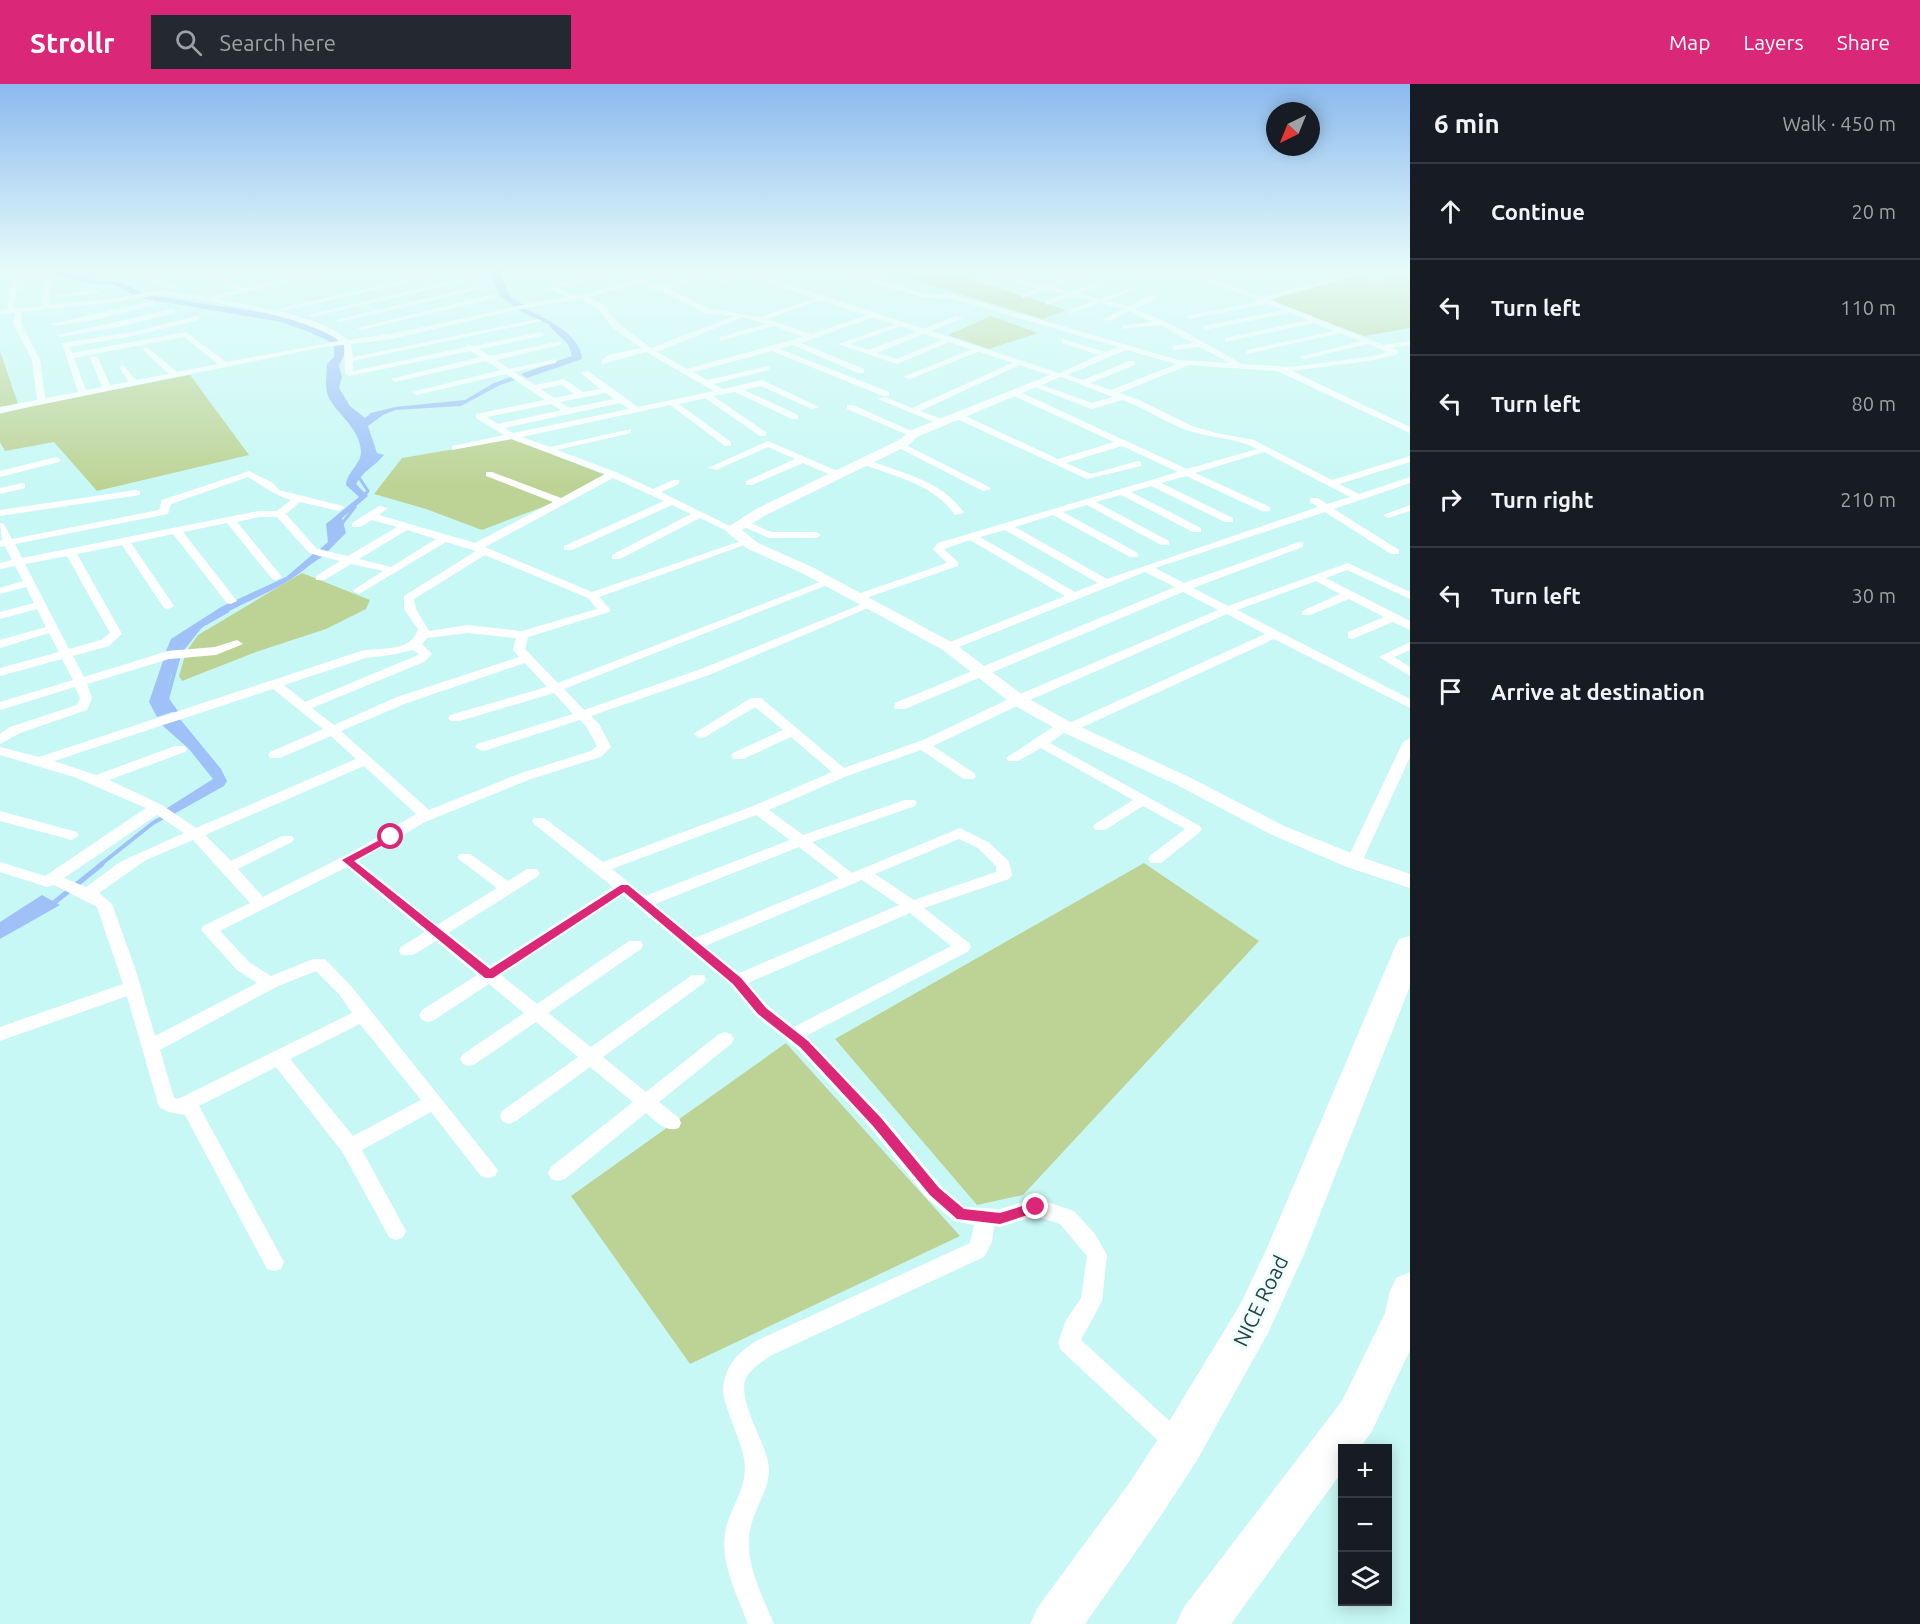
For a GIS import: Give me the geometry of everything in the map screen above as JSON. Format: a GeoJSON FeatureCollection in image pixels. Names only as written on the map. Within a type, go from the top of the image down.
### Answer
{"type":"FeatureCollection","features":[{"type":"Feature","properties":{"kind":"highway","name":"NICE Road"},"geometry":{"type":"LineString","coordinates":[[1055,1624],[1146,1498],[1180,1446],[1255,1317],[1285,1252],[1410,946]]}},
{"type":"Feature","properties":{"kind":"highway"},"geometry":{"type":"LineString","coordinates":[[1201,1624],[1357,1416],[1405,1316],[1410,1292]]}},
{"type":"Feature","properties":{"kind":"street"},"geometry":{"type":"LineString","coordinates":[[27,342],[36,360],[41,400]]}},
{"type":"Feature","properties":{"kind":"street"},"geometry":{"type":"LineString","coordinates":[[64,342],[83,393]]}},
{"type":"Feature","properties":{"kind":"street"},"geometry":{"type":"LineString","coordinates":[[65,345],[84,342]]}},
{"type":"Feature","properties":{"kind":"street"},"geometry":{"type":"LineString","coordinates":[[69,356],[144,342]]}},
{"type":"Feature","properties":{"kind":"street"},"geometry":{"type":"LineString","coordinates":[[196,342],[224,365]]}},
{"type":"Feature","properties":{"kind":"street"},"geometry":{"type":"LineString","coordinates":[[0,410],[331,344],[346,342],[349,349],[348,375],[502,342]]}},
{"type":"Feature","properties":{"kind":"street"},"geometry":{"type":"LineString","coordinates":[[348,360],[438,342]]}},
{"type":"Feature","properties":{"kind":"street"},"geometry":{"type":"LineString","coordinates":[[463,342],[568,411]]}},
{"type":"Feature","properties":{"kind":"street"},"geometry":{"type":"LineString","coordinates":[[638,342],[722,392]]}},
{"type":"Feature","properties":{"kind":"street"},"geometry":{"type":"LineString","coordinates":[[605,362],[611,357],[649,350],[671,342]]}},
{"type":"Feature","properties":{"kind":"street"},"geometry":{"type":"LineString","coordinates":[[783,342],[861,371]]}},
{"type":"Feature","properties":{"kind":"street"},"geometry":{"type":"LineString","coordinates":[[685,372],[797,342]]}},
{"type":"Feature","properties":{"kind":"street"},"geometry":{"type":"LineString","coordinates":[[848,342],[842,344],[897,362],[945,342]]}},
{"type":"Feature","properties":{"kind":"street"},"geometry":{"type":"LineString","coordinates":[[869,353],[899,342]]}},
{"type":"Feature","properties":{"kind":"street"},"geometry":{"type":"LineString","coordinates":[[960,342],[1122,397],[1189,428],[1215,436],[1251,442],[1359,497]]}},
{"type":"Feature","properties":{"kind":"street"},"geometry":{"type":"LineString","coordinates":[[1070,342],[1107,355]]}},
{"type":"Feature","properties":{"kind":"street"},"geometry":{"type":"LineString","coordinates":[[1107,342],[1186,363],[1291,369],[1375,358],[1395,352],[1374,342]]}},
{"type":"Feature","properties":{"kind":"street"},"geometry":{"type":"LineString","coordinates":[[1198,342],[1241,366]]}},
{"type":"Feature","properties":{"kind":"street"},"geometry":{"type":"LineString","coordinates":[[1250,352],[1294,342]]}},
{"type":"Feature","properties":{"kind":"street"},"geometry":{"type":"LineString","coordinates":[[1260,367],[1367,342]]}},
{"type":"Feature","properties":{"kind":"street"},"geometry":{"type":"LineString","coordinates":[[395,379],[558,343]]}},
{"type":"Feature","properties":{"kind":"street"},"geometry":{"type":"LineString","coordinates":[[1176,348],[1202,344]]}},
{"type":"Feature","properties":{"kind":"street"},"geometry":{"type":"LineString","coordinates":[[1386,346],[1410,344]]}},
{"type":"Feature","properties":{"kind":"street"},"geometry":{"type":"LineString","coordinates":[[739,527],[761,512],[840,476],[900,445],[913,434],[1017,394],[1125,347]]}},
{"type":"Feature","properties":{"kind":"street"},"geometry":{"type":"LineString","coordinates":[[147,349],[175,375]]}},
{"type":"Feature","properties":{"kind":"street"},"geometry":{"type":"LineString","coordinates":[[773,349],[944,423]]}},
{"type":"Feature","properties":{"kind":"street"},"geometry":{"type":"LineString","coordinates":[[907,377],[981,349]]}},
{"type":"Feature","properties":{"kind":"street"},"geometry":{"type":"LineString","coordinates":[[94,358],[107,388]]}},
{"type":"Feature","properties":{"kind":"street"},"geometry":{"type":"LineString","coordinates":[[416,392],[512,374],[553,361]]}},
{"type":"Feature","properties":{"kind":"street"},"geometry":{"type":"LineString","coordinates":[[912,411],[1022,362]]}},
{"type":"Feature","properties":{"kind":"street"},"geometry":{"type":"LineString","coordinates":[[1083,383],[1132,363]]}},
{"type":"Feature","properties":{"kind":"street"},"geometry":{"type":"LineString","coordinates":[[1111,393],[1186,363]]}},
{"type":"Feature","properties":{"kind":"street"},"geometry":{"type":"LineString","coordinates":[[123,367],[134,383]]}},
{"type":"Feature","properties":{"kind":"street"},"geometry":{"type":"LineString","coordinates":[[705,383],[766,368]]}},
{"type":"Feature","properties":{"kind":"street"},"geometry":{"type":"LineString","coordinates":[[1278,368],[1410,430]]}},
{"type":"Feature","properties":{"kind":"street"},"geometry":{"type":"LineString","coordinates":[[585,373],[637,410]]}},
{"type":"Feature","properties":{"kind":"street"},"geometry":{"type":"LineString","coordinates":[[534,388],[564,382],[582,396]]}},
{"type":"Feature","properties":{"kind":"street"},"geometry":{"type":"LineString","coordinates":[[455,448],[762,383],[815,407]]}},
{"type":"Feature","properties":{"kind":"street"},"geometry":{"type":"LineString","coordinates":[[1036,386],[1092,406],[1122,397]]}},
{"type":"Feature","properties":{"kind":"street"},"geometry":{"type":"LineString","coordinates":[[736,389],[795,417]]}},
{"type":"Feature","properties":{"kind":"street"},"geometry":{"type":"LineString","coordinates":[[608,390],[479,416],[512,436],[613,474],[698,515],[769,535],[816,535]]}},
{"type":"Feature","properties":{"kind":"street"},"geometry":{"type":"LineString","coordinates":[[1017,394],[1266,509]]}},
{"type":"Feature","properties":{"kind":"street"},"geometry":{"type":"LineString","coordinates":[[707,396],[763,434]]}},
{"type":"Feature","properties":{"kind":"street"},"geometry":{"type":"LineString","coordinates":[[495,427],[621,400]]}},
{"type":"Feature","properties":{"kind":"street"},"geometry":{"type":"LineString","coordinates":[[672,403],[728,444]]}},
{"type":"Feature","properties":{"kind":"street"},"geometry":{"type":"LineString","coordinates":[[850,407],[913,434]]}},
{"type":"Feature","properties":{"kind":"street"},"geometry":{"type":"LineString","coordinates":[[960,417],[1090,477],[1138,464]]}},
{"type":"Feature","properties":{"kind":"street"},"geometry":{"type":"LineString","coordinates":[[551,451],[555,447],[628,430]]}},
{"type":"Feature","properties":{"kind":"street"},"geometry":{"type":"LineString","coordinates":[[1058,462],[1122,443]]}},
{"type":"Feature","properties":{"kind":"street"},"geometry":{"type":"LineString","coordinates":[[713,468],[768,444],[840,476]]}},
{"type":"Feature","properties":{"kind":"street"},"geometry":{"type":"LineString","coordinates":[[900,445],[986,489]]}},
{"type":"Feature","properties":{"kind":"street"},"geometry":{"type":"LineString","coordinates":[[482,747],[582,716],[705,672],[953,564],[954,561],[938,548],[970,536],[1265,449]]}},
{"type":"Feature","properties":{"kind":"street"},"geometry":{"type":"LineString","coordinates":[[749,483],[803,459]]}},
{"type":"Feature","properties":{"kind":"street"},"geometry":{"type":"LineString","coordinates":[[1331,483],[1410,459]]}},
{"type":"Feature","properties":{"kind":"street"},"geometry":{"type":"LineString","coordinates":[[0,474],[56,460]]}},
{"type":"Feature","properties":{"kind":"street"},"geometry":{"type":"LineString","coordinates":[[865,462],[943,495],[955,503],[959,513]]}},
{"type":"Feature","properties":{"kind":"street"},"geometry":{"type":"LineString","coordinates":[[4,543],[164,512],[166,502],[249,474],[270,485],[275,492],[339,508]]}},
{"type":"Feature","properties":{"kind":"street"},"geometry":{"type":"LineString","coordinates":[[489,474],[562,502]]}},
{"type":"Feature","properties":{"kind":"street"},"geometry":{"type":"LineString","coordinates":[[418,639],[424,629],[410,609],[408,598],[480,549],[613,474]]}},
{"type":"Feature","properties":{"kind":"street"},"geometry":{"type":"LineString","coordinates":[[949,647],[1146,568],[1410,480]]}},
{"type":"Feature","properties":{"kind":"street"},"geometry":{"type":"LineString","coordinates":[[189,482],[203,490]]}},
{"type":"Feature","properties":{"kind":"street"},"geometry":{"type":"LineString","coordinates":[[651,493],[676,482]]}},
{"type":"Feature","properties":{"kind":"street"},"geometry":{"type":"LineString","coordinates":[[1153,483],[1229,520]]}},
{"type":"Feature","properties":{"kind":"street"},"geometry":{"type":"LineString","coordinates":[[0,490],[22,486]]}},
{"type":"Feature","properties":{"kind":"street"},"geometry":{"type":"LineString","coordinates":[[1123,492],[1197,530]]}},
{"type":"Feature","properties":{"kind":"street"},"geometry":{"type":"LineString","coordinates":[[0,513],[136,493]]}},
{"type":"Feature","properties":{"kind":"street"},"geometry":{"type":"LineString","coordinates":[[280,514],[298,499]]}},
{"type":"Feature","properties":{"kind":"street"},"geometry":{"type":"LineString","coordinates":[[1314,500],[1395,552]]}},
{"type":"Feature","properties":{"kind":"street"},"geometry":{"type":"LineString","coordinates":[[568,548],[671,502]]}},
{"type":"Feature","properties":{"kind":"street"},"geometry":{"type":"LineString","coordinates":[[1088,502],[1165,543]]}},
{"type":"Feature","properties":{"kind":"street"},"geometry":{"type":"LineString","coordinates":[[356,525],[383,508]]}},
{"type":"Feature","properties":{"kind":"street"},"geometry":{"type":"LineString","coordinates":[[1388,515],[1410,508]]}},
{"type":"Feature","properties":{"kind":"street"},"geometry":{"type":"LineString","coordinates":[[1055,512],[1134,555]]}},
{"type":"Feature","properties":{"kind":"street"},"geometry":{"type":"LineString","coordinates":[[0,566],[270,513],[280,514],[318,552],[391,570]]}},
{"type":"Feature","properties":{"kind":"street"},"geometry":{"type":"LineString","coordinates":[[616,557],[698,515]]}},
{"type":"Feature","properties":{"kind":"street"},"geometry":{"type":"LineString","coordinates":[[41,761],[365,654],[397,650],[418,639],[468,629],[523,635],[605,610],[592,596],[480,549],[370,516]]}},
{"type":"Feature","properties":{"kind":"street"},"geometry":{"type":"LineString","coordinates":[[230,520],[276,578]]}},
{"type":"Feature","properties":{"kind":"street"},"geometry":{"type":"LineString","coordinates":[[0,526],[4,543],[18,562],[86,698],[82,707],[15,730],[0,741]]}},
{"type":"Feature","properties":{"kind":"street"},"geometry":{"type":"LineString","coordinates":[[320,578],[406,526]]}},
{"type":"Feature","properties":{"kind":"street"},"geometry":{"type":"LineString","coordinates":[[1006,526],[1106,583]]}},
{"type":"Feature","properties":{"kind":"street"},"geometry":{"type":"LineString","coordinates":[[739,527],[748,542],[829,582],[949,647],[1018,700],[1067,727],[1185,782],[1277,830],[1402,879]]}},
{"type":"Feature","properties":{"kind":"street"},"geometry":{"type":"LineString","coordinates":[[176,531],[231,601]]}},
{"type":"Feature","properties":{"kind":"street"},"geometry":{"type":"LineString","coordinates":[[970,536],[1074,596]]}},
{"type":"Feature","properties":{"kind":"street"},"geometry":{"type":"LineString","coordinates":[[359,591],[446,537]]}},
{"type":"Feature","properties":{"kind":"street"},"geometry":{"type":"LineString","coordinates":[[125,541],[168,606]]}},
{"type":"Feature","properties":{"kind":"street"},"geometry":{"type":"LineString","coordinates":[[592,596],[748,542]]}},
{"type":"Feature","properties":{"kind":"street"},"geometry":{"type":"LineString","coordinates":[[900,706],[1185,587],[1299,545]]}},
{"type":"Feature","properties":{"kind":"street"},"geometry":{"type":"LineString","coordinates":[[0,672],[105,643],[116,634],[70,551]]}},
{"type":"Feature","properties":{"kind":"street"},"geometry":{"type":"LineString","coordinates":[[601,868],[758,809],[842,773],[922,745],[1018,700],[1229,609],[1348,566],[1410,596]]}},
{"type":"Feature","properties":{"kind":"street"},"geometry":{"type":"LineString","coordinates":[[1146,568],[1410,704]]}},
{"type":"Feature","properties":{"kind":"street"},"geometry":{"type":"LineString","coordinates":[[1316,577],[1410,626]]}},
{"type":"Feature","properties":{"kind":"street"},"geometry":{"type":"LineString","coordinates":[[455,718],[556,688],[829,582]]}},
{"type":"Feature","properties":{"kind":"street"},"geometry":{"type":"LineString","coordinates":[[0,591],[29,583]]}},
{"type":"Feature","properties":{"kind":"street"},"geometry":{"type":"LineString","coordinates":[[1306,613],[1348,595]]}},
{"type":"Feature","properties":{"kind":"street"},"geometry":{"type":"LineString","coordinates":[[0,616],[39,604]]}},
{"type":"Feature","properties":{"kind":"street"},"geometry":{"type":"LineString","coordinates":[[1352,635],[1393,617]]}},
{"type":"Feature","properties":{"kind":"street"},"geometry":{"type":"LineString","coordinates":[[0,644],[51,629]]}},
{"type":"Feature","properties":{"kind":"street"},"geometry":{"type":"LineString","coordinates":[[1013,758],[1067,727],[1275,634]]}},
{"type":"Feature","properties":{"kind":"street"},"geometry":{"type":"LineString","coordinates":[[270,983],[243,966],[209,930],[347,860],[423,818],[526,776],[601,751],[604,747],[592,724],[525,659],[519,650],[523,635]]}},
{"type":"Feature","properties":{"kind":"street"},"geometry":{"type":"LineString","coordinates":[[303,707],[420,659],[426,654],[418,639]]}},
{"type":"Feature","properties":{"kind":"street"},"geometry":{"type":"LineString","coordinates":[[0,706],[79,680],[179,654],[216,651],[237,644]]}},
{"type":"Feature","properties":{"kind":"street"},"geometry":{"type":"LineString","coordinates":[[1410,646],[1385,657],[1410,672]]}},
{"type":"Feature","properties":{"kind":"street"},"geometry":{"type":"LineString","coordinates":[[275,755],[402,700],[525,659]]}},
{"type":"Feature","properties":{"kind":"street"},"geometry":{"type":"LineString","coordinates":[[276,685],[332,730],[422,810],[425,814],[423,818]]}},
{"type":"Feature","properties":{"kind":"street"},"geometry":{"type":"LineString","coordinates":[[700,734],[756,701],[842,773]]}},
{"type":"Feature","properties":{"kind":"street"},"geometry":{"type":"LineString","coordinates":[[738,756],[792,731]]}},
{"type":"Feature","properties":{"kind":"street"},"geometry":{"type":"LineString","coordinates":[[1354,862],[1410,742]]}},
{"type":"Feature","properties":{"kind":"street"},"geometry":{"type":"LineString","coordinates":[[1041,743],[1195,829],[1156,859]]}},
{"type":"Feature","properties":{"kind":"street"},"geometry":{"type":"LineString","coordinates":[[922,745],[969,776]]}},
{"type":"Feature","properties":{"kind":"street"},"geometry":{"type":"LineString","coordinates":[[94,781],[180,749]]}},
{"type":"Feature","properties":{"kind":"street"},"geometry":{"type":"LineString","coordinates":[[0,751],[41,761],[94,781],[164,813],[194,834],[261,904]]}},
{"type":"Feature","properties":{"kind":"street"},"geometry":{"type":"LineString","coordinates":[[84,893],[125,866],[366,760]]}},
{"type":"Feature","properties":{"kind":"street"},"geometry":{"type":"LineString","coordinates":[[1100,827],[1143,800]]}},
{"type":"Feature","properties":{"kind":"street"},"geometry":{"type":"LineString","coordinates":[[643,903],[801,841],[910,803]]}},
{"type":"Feature","properties":{"kind":"street"},"geometry":{"type":"LineString","coordinates":[[758,809],[801,841],[857,877],[912,906],[963,947],[793,1035]]}},
{"type":"Feature","properties":{"kind":"street"},"geometry":{"type":"LineString","coordinates":[[0,867],[47,882],[58,880],[164,813]]}},
{"type":"Feature","properties":{"kind":"street"},"geometry":{"type":"LineString","coordinates":[[0,816],[72,835]]}},
{"type":"Feature","properties":{"kind":"street"},"geometry":{"type":"LineString","coordinates":[[539,821],[601,868],[737,981],[762,1011],[814,1053],[877,1122],[934,1191],[961,1215],[1000,1218],[1036,1207],[1067,1217],[1088,1240],[1097,1255],[1091,1301],[1074,1327],[1069,1343],[1180,1446]]}},
{"type":"Feature","properties":{"kind":"street"},"geometry":{"type":"LineString","coordinates":[[693,945],[960,832],[983,845],[1004,865],[1004,874],[912,906],[737,981]]}},
{"type":"Feature","properties":{"kind":"street"},"geometry":{"type":"LineString","coordinates":[[228,868],[286,839]]}},
{"type":"Feature","properties":{"kind":"street"},"geometry":{"type":"LineString","coordinates":[[465,857],[507,888]]}},
{"type":"Feature","properties":{"kind":"street"},"geometry":{"type":"LineString","coordinates":[[347,860],[438,931],[589,1058],[672,1123]]}},
{"type":"Feature","properties":{"kind":"street"},"geometry":{"type":"LineString","coordinates":[[407,951],[532,873]]}},
{"type":"Feature","properties":{"kind":"street"},"geometry":{"type":"LineString","coordinates":[[58,880],[104,904],[133,987],[166,1102],[169,1105],[191,1109],[274,1262]]}},
{"type":"Feature","properties":{"kind":"street"},"geometry":{"type":"LineString","coordinates":[[428,1015],[624,887]]}},
{"type":"Feature","properties":{"kind":"street"},"geometry":{"type":"LineString","coordinates":[[469,1059],[635,945]]}},
{"type":"Feature","properties":{"kind":"street"},"geometry":{"type":"LineString","coordinates":[[151,1046],[270,983],[319,963],[345,990],[488,1170]]}},
{"type":"Feature","properties":{"kind":"street"},"geometry":{"type":"LineString","coordinates":[[509,1116],[698,979]]}},
{"type":"Feature","properties":{"kind":"street"},"geometry":{"type":"LineString","coordinates":[[0,1034],[133,987]]}},
{"type":"Feature","properties":{"kind":"street"},"geometry":{"type":"LineString","coordinates":[[181,1106],[363,1015]]}},
{"type":"Feature","properties":{"kind":"street"},"geometry":{"type":"LineString","coordinates":[[558,1173],[725,1039]]}},
{"type":"Feature","properties":{"kind":"street"},"geometry":{"type":"LineString","coordinates":[[279,1058],[350,1147],[396,1231]]}},
{"type":"Feature","properties":{"kind":"street"},"geometry":{"type":"LineString","coordinates":[[350,1147],[433,1102]]}},
{"type":"Feature","properties":{"kind":"street"},"geometry":{"type":"LineString","coordinates":[[761,1624],[739,1560],[737,1533],[754,1490],[757,1467],[736,1404],[733,1384],[737,1370],[749,1356],[764,1348],[977,1250],[982,1242],[985,1217]]}},
{"type":"Feature","properties":{"kind":"green space"},"geometry":{"type":"Polygon","coordinates":[[[968,342],[1011,342],[989,349],[968,342]]]}},
{"type":"Feature","properties":{"kind":"green space"},"geometry":{"type":"Polygon","coordinates":[[[0,351],[18,404],[0,407],[0,351]]]}},
{"type":"Feature","properties":{"kind":"green space"},"geometry":{"type":"Polygon","coordinates":[[[190,375],[249,455],[97,491],[54,442],[5,451],[0,442],[0,414],[44,403],[190,375]]]}},
{"type":"Feature","properties":{"kind":"green space"},"geometry":{"type":"Polygon","coordinates":[[[513,439],[605,475],[566,498],[482,530],[426,509],[374,494],[402,458],[513,439]]]}},
{"type":"Feature","properties":{"kind":"green space"},"geometry":{"type":"Polygon","coordinates":[[[302,573],[370,600],[366,609],[326,629],[256,652],[182,681],[179,676],[186,652],[198,635],[302,573]]]}},
{"type":"Feature","properties":{"kind":"green space"},"geometry":{"type":"Polygon","coordinates":[[[1144,863],[1259,941],[1023,1195],[977,1205],[835,1039],[1144,863]]]}},
{"type":"Feature","properties":{"kind":"green space"},"geometry":{"type":"Polygon","coordinates":[[[786,1043],[960,1236],[690,1364],[571,1196],[786,1043]]]}},
{"type":"Feature","properties":{"kind":"water"},"geometry":{"type":"Polygon","coordinates":[[[566,342],[575,342],[582,359],[527,378],[521,374],[572,356],[566,342]]]}},
{"type":"Feature","properties":{"kind":"water"},"geometry":{"type":"Polygon","coordinates":[[[343,344],[346,350],[339,366],[342,377],[339,388],[350,406],[365,418],[371,413],[395,407],[465,400],[494,383],[511,377],[515,380],[500,385],[461,406],[395,410],[383,415],[368,426],[377,453],[384,455],[362,475],[356,484],[368,496],[342,518],[346,533],[328,551],[320,549],[328,542],[326,524],[359,497],[346,485],[360,456],[359,442],[351,426],[334,406],[326,389],[327,364],[334,357],[334,345],[343,344]]]}},
{"type":"Feature","properties":{"kind":"water"},"geometry":{"type":"Polygon","coordinates":[[[313,554],[322,557],[288,581],[216,618],[190,638],[179,650],[166,651],[171,639],[221,607],[286,577],[313,554]]]}},
{"type":"Feature","properties":{"kind":"water"},"geometry":{"type":"Polygon","coordinates":[[[178,657],[168,691],[175,711],[157,717],[149,702],[164,658],[178,657]]]}},
{"type":"Feature","properties":{"kind":"water"},"geometry":{"type":"Polygon","coordinates":[[[180,719],[221,769],[227,781],[224,786],[174,814],[164,810],[213,779],[189,749],[162,725],[180,719]]]}},
{"type":"Feature","properties":{"kind":"water"},"geometry":{"type":"Polygon","coordinates":[[[42,895],[60,905],[0,939],[0,922],[42,895]]]}},
{"type":"Feature","properties":{"kind":"waterway"},"geometry":{"type":"LineString","coordinates":[[356,473],[368,491],[362,498]]}},
{"type":"Feature","properties":{"kind":"waterway"},"geometry":{"type":"LineString","coordinates":[[340,526],[355,507]]}},
{"type":"Feature","properties":{"kind":"waterway"},"geometry":{"type":"LineString","coordinates":[[206,623],[227,611]]}},
{"type":"Feature","properties":{"kind":"waterway"},"geometry":{"type":"LineString","coordinates":[[224,613],[228,611]]}},
{"type":"Feature","properties":{"kind":"waterway"},"geometry":{"type":"LineString","coordinates":[[178,715],[167,699],[180,652],[199,628]]}},
{"type":"Feature","properties":{"kind":"waterway"},"geometry":{"type":"LineString","coordinates":[[100,865],[153,823],[167,815]]}},
{"type":"Feature","properties":{"kind":"waterway"},"geometry":{"type":"LineString","coordinates":[[50,906],[102,864]]}},
{"type":"Feature","properties":{"kind":"route"},"geometry":{"type":"LineString","coordinates":[[391,837],[347,860],[438,931],[489,975],[624,887],[737,981],[762,1011],[814,1053],[877,1122],[934,1191],[961,1215],[1000,1218],[1036,1207]]}}]}
